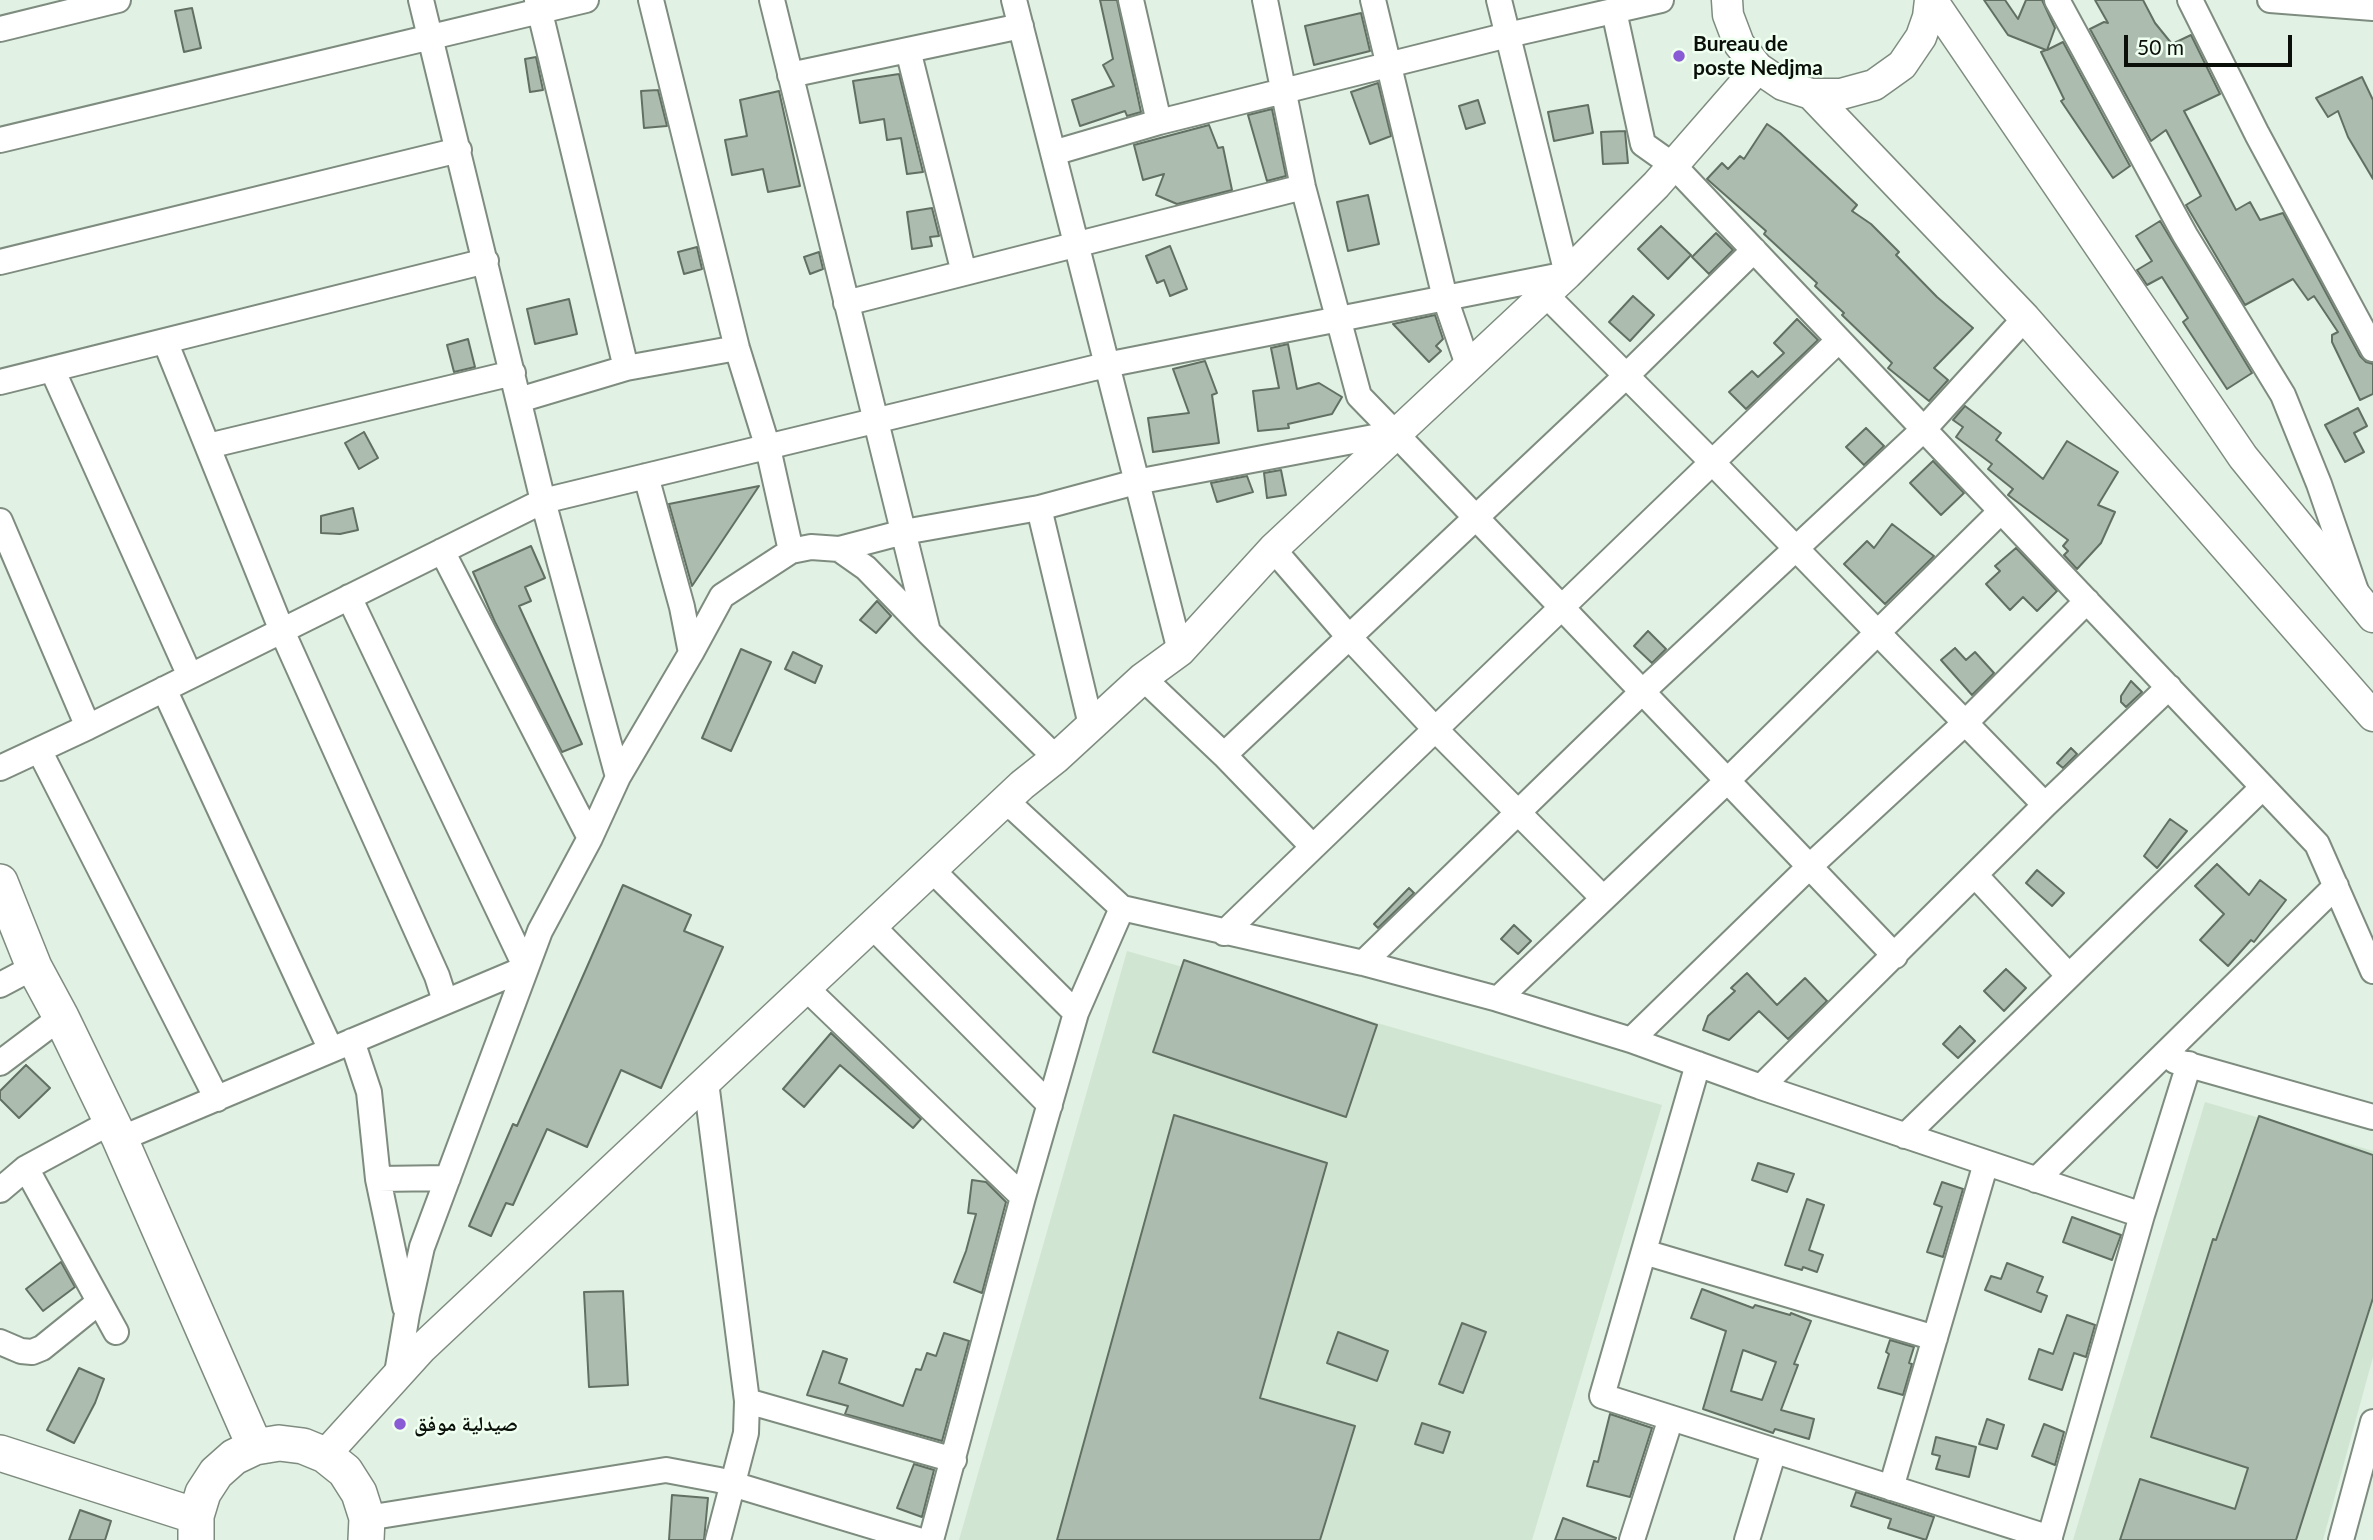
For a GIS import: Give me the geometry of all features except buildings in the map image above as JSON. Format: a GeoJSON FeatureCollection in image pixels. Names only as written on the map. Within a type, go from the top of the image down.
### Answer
{"type":"FeatureCollection","features":[{"type":"Feature","properties":{"kind":"main road"},"geometry":{"type":"LineString","coordinates":[[0,882],[34,967],[115,1131],[255,1447]]}},
{"type":"Feature","properties":{"kind":"main road"},"geometry":{"type":"LineString","coordinates":[[0,1453],[196,1528],[203,1493],[216,1473],[234,1457],[255,1447],[279,1443],[303,1446],[325,1455],[345,1471],[359,1493],[366,1529]]}},
{"type":"Feature","properties":{"kind":"street"},"geometry":{"type":"LineString","coordinates":[[0,29],[69,6],[118,0]]}},
{"type":"Feature","properties":{"kind":"street"},"geometry":{"type":"LineString","coordinates":[[421,0],[543,500],[618,777]]}},
{"type":"Feature","properties":{"kind":"street"},"geometry":{"type":"LineString","coordinates":[[0,140],[430,37],[538,6],[586,0]]}},
{"type":"Feature","properties":{"kind":"street"},"geometry":{"type":"LineString","coordinates":[[651,0],[737,348],[768,448],[792,551]]}},
{"type":"Feature","properties":{"kind":"street"},"geometry":{"type":"LineString","coordinates":[[772,0],[928,632]]}},
{"type":"Feature","properties":{"kind":"street"},"geometry":{"type":"LineString","coordinates":[[1014,0],[1180,651]]}},
{"type":"Feature","properties":{"kind":"street"},"geometry":{"type":"LineString","coordinates":[[1265,0],[1303,187],[1359,396],[1895,956]]}},
{"type":"Feature","properties":{"kind":"street"},"geometry":{"type":"LineString","coordinates":[[1373,0],[1446,298],[1468,365]]}},
{"type":"Feature","properties":{"kind":"street"},"geometry":{"type":"LineString","coordinates":[[1499,0],[1567,274]]}},
{"type":"Feature","properties":{"kind":"street"},"geometry":{"type":"LineString","coordinates":[[1053,153],[1159,122],[1508,35],[1661,0]]}},
{"type":"Feature","properties":{"kind":"street"},"geometry":{"type":"LineString","coordinates":[[1727,0],[1728,15],[1739,44],[1758,68],[1783,85],[1811,94],[1841,94],[1874,85],[1902,65],[1921,37],[1931,0]]}},
{"type":"Feature","properties":{"kind":"street"},"geometry":{"type":"LineString","coordinates":[[1931,0],[2243,457],[2366,609]]}},
{"type":"Feature","properties":{"kind":"street"},"geometry":{"type":"LineString","coordinates":[[2057,0],[2185,234],[2283,395],[2366,609]]}},
{"type":"Feature","properties":{"kind":"street"},"geometry":{"type":"LineString","coordinates":[[2190,0],[2257,134],[2373,349]]}},
{"type":"Feature","properties":{"kind":"street"},"geometry":{"type":"LineString","coordinates":[[2270,0],[2373,8]]}},
{"type":"Feature","properties":{"kind":"street"},"geometry":{"type":"LineString","coordinates":[[1134,1],[1159,122]]}},
{"type":"Feature","properties":{"kind":"street"},"geometry":{"type":"LineString","coordinates":[[538,6],[626,368]]}},
{"type":"Feature","properties":{"kind":"street"},"geometry":{"type":"LineString","coordinates":[[1614,11],[1643,144],[1675,166],[2317,844],[2373,971]]}},
{"type":"Feature","properties":{"kind":"street"},"geometry":{"type":"LineString","coordinates":[[790,75],[1021,26]]}},
{"type":"Feature","properties":{"kind":"street"},"geometry":{"type":"LineString","coordinates":[[908,50],[964,273]]}},
{"type":"Feature","properties":{"kind":"street"},"geometry":{"type":"LineString","coordinates":[[325,1455],[422,1349],[1003,803],[1143,678],[1180,651],[1273,549],[1567,274],[1675,166],[1758,68]]}},
{"type":"Feature","properties":{"kind":"street"},"geometry":{"type":"LineString","coordinates":[[1811,94],[2025,318],[2373,716]]}},
{"type":"Feature","properties":{"kind":"street"},"geometry":{"type":"LineString","coordinates":[[0,262],[458,150]]}},
{"type":"Feature","properties":{"kind":"street"},"geometry":{"type":"LineString","coordinates":[[846,303],[1303,187]]}},
{"type":"Feature","properties":{"kind":"street"},"geometry":{"type":"LineString","coordinates":[[1224,755],[1627,375],[1754,250]]}},
{"type":"Feature","properties":{"kind":"street"},"geometry":{"type":"LineString","coordinates":[[0,383],[486,261]]}},
{"type":"Feature","properties":{"kind":"street"},"geometry":{"type":"LineString","coordinates":[[0,768],[164,690],[543,500],[1106,365],[1567,274]]}},
{"type":"Feature","properties":{"kind":"street"},"geometry":{"type":"LineString","coordinates":[[1544,293],[2045,805]]}},
{"type":"Feature","properties":{"kind":"street"},"geometry":{"type":"LineString","coordinates":[[1363,963],[1642,692],[1924,429],[2025,318]]}},
{"type":"Feature","properties":{"kind":"street"},"geometry":{"type":"LineString","coordinates":[[1224,933],[1839,340]]}},
{"type":"Feature","properties":{"kind":"street"},"geometry":{"type":"LineString","coordinates":[[165,341],[282,631],[437,976],[445,1001]]}},
{"type":"Feature","properties":{"kind":"street"},"geometry":{"type":"LineString","coordinates":[[519,400],[626,368],[737,348]]}},
{"type":"Feature","properties":{"kind":"street"},"geometry":{"type":"LineString","coordinates":[[52,369],[190,676]]}},
{"type":"Feature","properties":{"kind":"street"},"geometry":{"type":"LineString","coordinates":[[208,446],[513,373]]}},
{"type":"Feature","properties":{"kind":"street"},"geometry":{"type":"LineString","coordinates":[[396,1378],[422,1247],[540,931],[590,838],[618,777],[722,596],[792,551],[811,547],[839,549],[904,532],[1039,508],[1136,482],[1395,433]]}},
{"type":"Feature","properties":{"kind":"street"},"geometry":{"type":"LineString","coordinates":[[646,476],[682,607],[691,653]]}},
{"type":"Feature","properties":{"kind":"street"},"geometry":{"type":"LineString","coordinates":[[1039,508],[1091,726]]}},
{"type":"Feature","properties":{"kind":"street"},"geometry":{"type":"LineString","coordinates":[[1498,999],[1727,781],[2001,510]]}},
{"type":"Feature","properties":{"kind":"street"},"geometry":{"type":"LineString","coordinates":[[0,521],[88,727]]}},
{"type":"Feature","properties":{"kind":"street"},"geometry":{"type":"LineString","coordinates":[[839,549],[866,568],[1056,758]]}},
{"type":"Feature","properties":{"kind":"street"},"geometry":{"type":"LineString","coordinates":[[1273,549],[1349,637],[1435,729],[1603,898]]}},
{"type":"Feature","properties":{"kind":"street"},"geometry":{"type":"LineString","coordinates":[[442,551],[590,838]]}},
{"type":"Feature","properties":{"kind":"street"},"geometry":{"type":"LineString","coordinates":[[349,597],[526,968]]}},
{"type":"Feature","properties":{"kind":"street"},"geometry":{"type":"LineString","coordinates":[[1631,1040],[1809,867],[1965,723],[2087,601]]}},
{"type":"Feature","properties":{"kind":"street"},"geometry":{"type":"LineString","coordinates":[[1143,678],[1224,755],[1312,847]]}},
{"type":"Feature","properties":{"kind":"street"},"geometry":{"type":"LineString","coordinates":[[1761,1087],[2045,805],[2169,687]]}},
{"type":"Feature","properties":{"kind":"street"},"geometry":{"type":"LineString","coordinates":[[164,690],[341,1045],[369,1092],[378,1179],[407,1314]]}},
{"type":"Feature","properties":{"kind":"street"},"geometry":{"type":"LineString","coordinates":[[39,750],[217,1099]]}},
{"type":"Feature","properties":{"kind":"street"},"geometry":{"type":"LineString","coordinates":[[1905,1136],[2263,787]]}},
{"type":"Feature","properties":{"kind":"street"},"geometry":{"type":"LineString","coordinates":[[1003,803],[1016,810],[1122,908],[1363,963],[1498,999],[1631,1040],[1761,1087],[2141,1215]]}},
{"type":"Feature","properties":{"kind":"street"},"geometry":{"type":"LineString","coordinates":[[932,870],[1076,1013]]}},
{"type":"Feature","properties":{"kind":"street"},"geometry":{"type":"LineString","coordinates":[[1975,875],[2069,976]]}},
{"type":"Feature","properties":{"kind":"street"},"geometry":{"type":"LineString","coordinates":[[2036,1180],[2336,886]]}},
{"type":"Feature","properties":{"kind":"street"},"geometry":{"type":"LineString","coordinates":[[931,1540],[1023,1197],[1076,1013],[1122,908]]}},
{"type":"Feature","properties":{"kind":"street"},"geometry":{"type":"LineString","coordinates":[[872,926],[1050,1105]]}},
{"type":"Feature","properties":{"kind":"street"},"geometry":{"type":"LineString","coordinates":[[0,985],[34,967]]}},
{"type":"Feature","properties":{"kind":"street"},"geometry":{"type":"LineString","coordinates":[[0,1190],[26,1168],[115,1131],[217,1099],[526,968]]}},
{"type":"Feature","properties":{"kind":"street"},"geometry":{"type":"LineString","coordinates":[[806,988],[1023,1197]]}},
{"type":"Feature","properties":{"kind":"street"},"geometry":{"type":"LineString","coordinates":[[0,1063],[61,1017]]}},
{"type":"Feature","properties":{"kind":"street"},"geometry":{"type":"LineString","coordinates":[[2161,1057],[2373,1117]]}},
{"type":"Feature","properties":{"kind":"street"},"geometry":{"type":"LineString","coordinates":[[1698,1064],[1602,1396],[2050,1539],[2141,1215],[2189,1064]]}},
{"type":"Feature","properties":{"kind":"street"},"geometry":{"type":"LineString","coordinates":[[706,1082],[747,1401],[746,1433],[718,1540]]}},
{"type":"Feature","properties":{"kind":"street"},"geometry":{"type":"LineString","coordinates":[[1891,1488],[1986,1163]]}},
{"type":"Feature","properties":{"kind":"street"},"geometry":{"type":"LineString","coordinates":[[26,1168],[116,1332]]}},
{"type":"Feature","properties":{"kind":"street"},"geometry":{"type":"LineString","coordinates":[[378,1179],[448,1178]]}},
{"type":"Feature","properties":{"kind":"street"},"geometry":{"type":"LineString","coordinates":[[1644,1252],[1935,1338]]}},
{"type":"Feature","properties":{"kind":"street"},"geometry":{"type":"LineString","coordinates":[[0,1342],[21,1351],[32,1352],[42,1348],[99,1301]]}},
{"type":"Feature","properties":{"kind":"street"},"geometry":{"type":"LineString","coordinates":[[747,1401],[954,1460]]}},
{"type":"Feature","properties":{"kind":"street"},"geometry":{"type":"LineString","coordinates":[[1632,1540],[1671,1418]]}},
{"type":"Feature","properties":{"kind":"street"},"geometry":{"type":"LineString","coordinates":[[2341,1540],[2364,1496],[2373,1422]]}},
{"type":"Feature","properties":{"kind":"street"},"geometry":{"type":"LineString","coordinates":[[1747,1540],[1774,1451]]}},
{"type":"Feature","properties":{"kind":"street"},"geometry":{"type":"LineString","coordinates":[[366,1529],[666,1470],[733,1485],[918,1540]]}},
{"type":"Feature","properties":{"kind":"shaded area"},"geometry":{"type":"Polygon","coordinates":[[[1127,951],[1662,1105],[1532,1540],[959,1540],[1127,951]]]}},
{"type":"Feature","properties":{"kind":"shaded area"},"geometry":{"type":"Polygon","coordinates":[[[2205,1102],[2373,1151],[2373,1357],[2323,1540],[2073,1540],[2205,1102]]]}},
{"type":"Feature","properties":{"kind":"place","name":"Bureau de poste Nedjma"},"geometry":{"type":"Point","coordinates":[1679,56]}},
{"type":"Feature","properties":{"kind":"place","name":"صيدلية موفق"},"geometry":{"type":"Point","coordinates":[400,1424]}}]}
